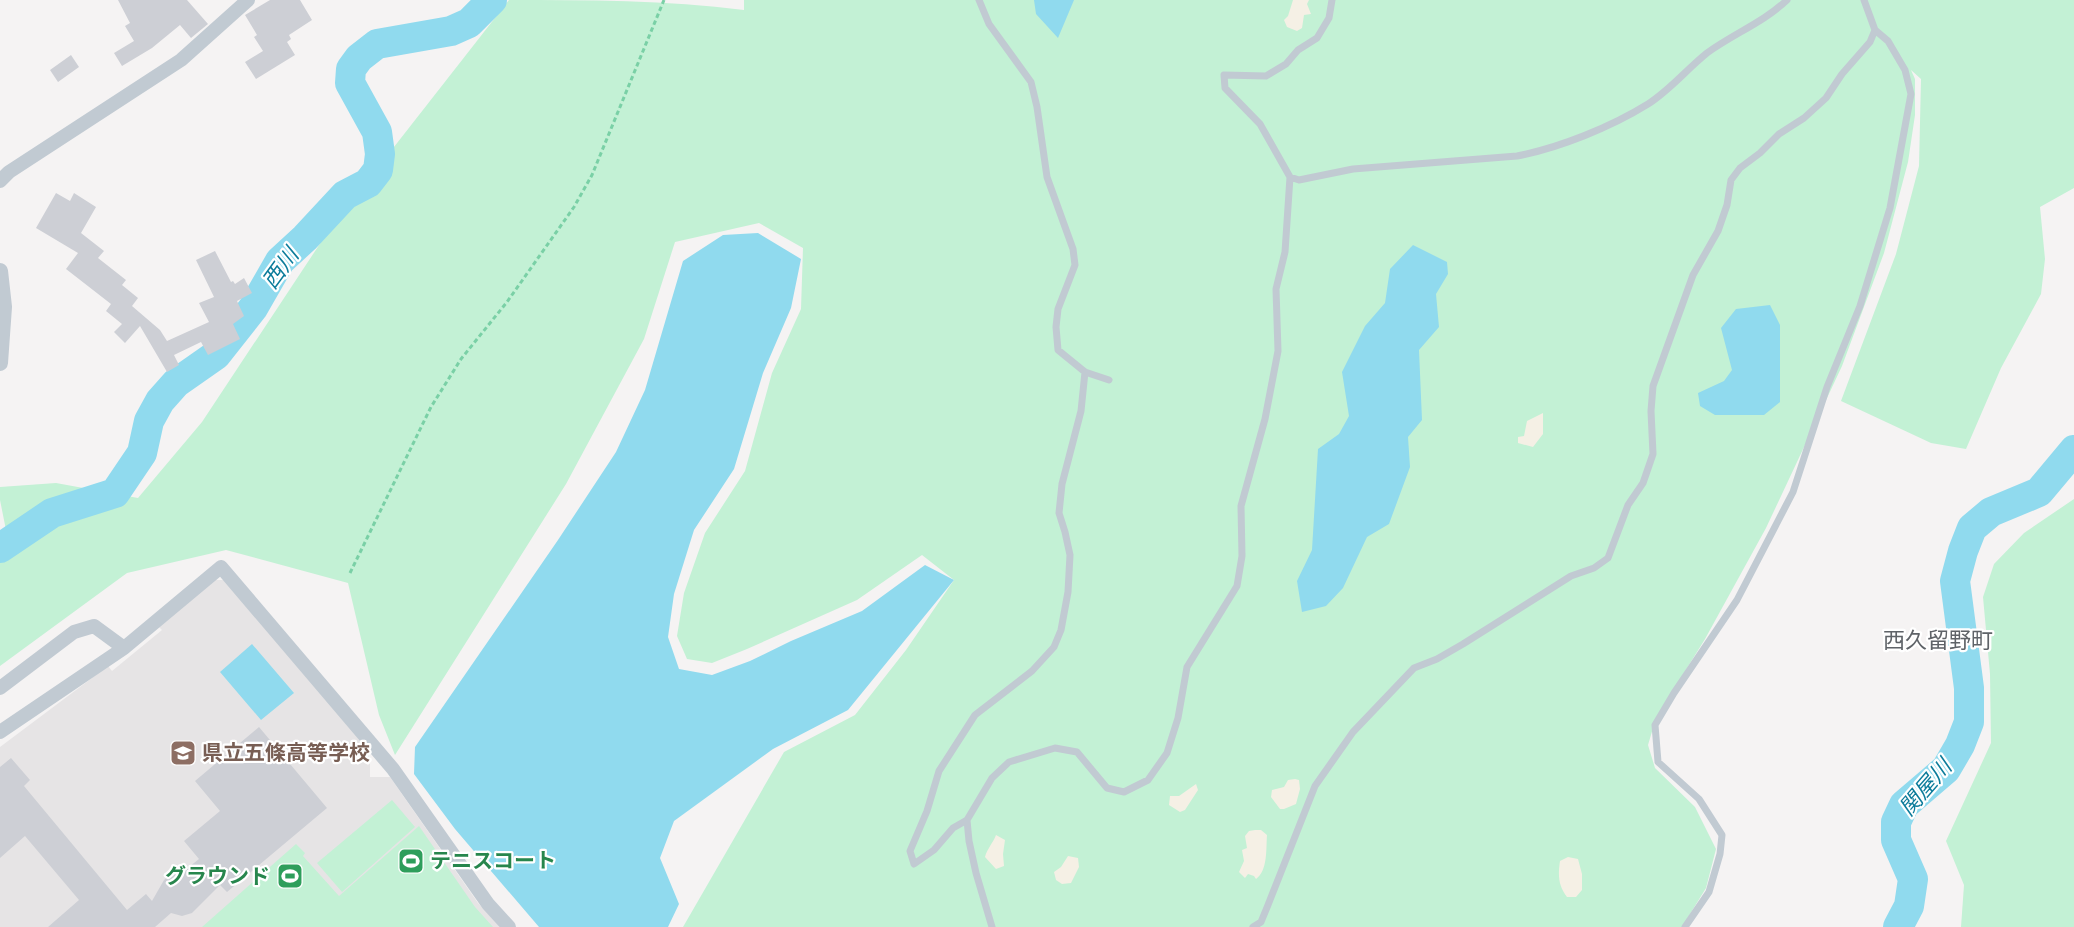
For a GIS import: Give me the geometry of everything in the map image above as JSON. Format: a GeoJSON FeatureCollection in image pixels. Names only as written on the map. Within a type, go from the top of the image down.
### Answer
{"type":"FeatureCollection","features":[{"type":"Feature","properties":{"kind":"street"},"geometry":{"type":"LineString","coordinates":[[0,181],[9,172],[181,60],[248,0]]}},
{"type":"Feature","properties":{"kind":"street"},"geometry":{"type":"LineString","coordinates":[[0,271],[4,307],[0,363]]}},
{"type":"Feature","properties":{"kind":"street"},"geometry":{"type":"LineString","coordinates":[[0,732],[124,648],[221,567],[393,769],[488,904],[509,927]]}},
{"type":"Feature","properties":{"kind":"street"},"geometry":{"type":"LineString","coordinates":[[0,688],[74,632],[94,626],[124,648]]}},
{"type":"Feature","properties":{"kind":"lane"},"geometry":{"type":"LineString","coordinates":[[979,0],[989,24],[1031,82],[1047,177],[1073,249],[1075,265],[1058,309],[1056,327],[1058,350],[1085,372],[1109,380]]}},
{"type":"Feature","properties":{"kind":"lane"},"geometry":{"type":"LineString","coordinates":[[1085,372],[1081,411],[1062,484],[1059,513],[1070,555],[1068,591],[1061,630],[1054,647],[1032,671],[975,715],[939,771],[927,812],[910,851],[914,864],[934,850],[953,828],[967,820],[992,778],[1009,762],[1055,748],[1077,752],[1107,788],[1124,792],[1148,780],[1167,753],[1178,718],[1187,668],[1237,586],[1242,556],[1241,506],[1265,419],[1278,351],[1276,289],[1285,252],[1290,177],[1260,124],[1225,88],[1224,75],[1266,76],[1286,64],[1298,50],[1317,38],[1329,18],[1332,0]]}},
{"type":"Feature","properties":{"kind":"lane"},"geometry":{"type":"LineString","coordinates":[[1290,177],[1299,180],[1353,169],[1517,156],[1578,138],[1649,103],[1707,53],[1771,14],[1787,0]]}},
{"type":"Feature","properties":{"kind":"lane"},"geometry":{"type":"LineString","coordinates":[[1685,927],[1709,892],[1720,854],[1722,835],[1699,799],[1658,762],[1655,725],[1737,600],[1793,492],[1827,387],[1860,306],[1890,208],[1911,94],[1905,70],[1888,41],[1875,30],[1864,0]]}},
{"type":"Feature","properties":{"kind":"lane"},"geometry":{"type":"LineString","coordinates":[[1253,927],[1261,922],[1315,786],[1353,732],[1414,668],[1437,659],[1571,576],[1594,567],[1608,558],[1628,505],[1643,483],[1653,454],[1651,411],[1653,386],[1693,275],[1718,231],[1727,205],[1731,180],[1740,168],[1760,153],[1779,134],[1804,118],[1826,98],[1869,42],[1875,30]]}},
{"type":"Feature","properties":{"kind":"lane"},"geometry":{"type":"LineString","coordinates":[[967,820],[974,863],[992,927]]}},
{"type":"Feature","properties":{"kind":"path"},"geometry":{"type":"LineString","coordinates":[[350,573],[430,407],[461,359],[507,302],[583,191],[597,164],[664,0]]}},
{"type":"Feature","properties":{"kind":"shaded area","name":"県立五條高等学校"},"geometry":{"type":"Polygon","coordinates":[[[212,580],[224,580],[355,733],[370,759],[370,777],[390,777],[478,903],[500,927],[0,927],[0,747],[108,666],[112,671],[162,630],[157,625],[212,580]]]}},
{"type":"Feature","properties":{"kind":"green space"},"geometry":{"type":"Polygon","coordinates":[[[509,0],[656,2],[744,10],[744,0],[2074,0],[2074,188],[2040,207],[2045,259],[2041,294],[2001,368],[1966,449],[1931,443],[1841,401],[1896,254],[1919,166],[1921,79],[1911,70],[1915,79],[1915,115],[1908,162],[1884,253],[1842,366],[1766,528],[1705,639],[1656,718],[1648,745],[1655,768],[1695,807],[1716,849],[1706,888],[1682,927],[683,927],[784,752],[855,715],[906,650],[954,580],[922,555],[857,600],[747,649],[712,663],[687,659],[677,636],[684,593],[705,533],[745,471],[772,373],[801,309],[803,248],[759,223],[675,242],[644,339],[566,484],[395,755],[379,715],[348,583],[226,550],[127,573],[0,666],[0,563],[10,550],[0,500],[0,487],[56,483],[138,498],[202,422],[329,230],[509,0]]]}},
{"type":"Feature","properties":{"kind":"green space"},"geometry":{"type":"Polygon","coordinates":[[[2074,499],[2074,927],[1961,927],[1964,885],[1946,841],[1991,743],[1990,674],[1983,597],[1994,564],[2024,533],[2074,499]]]}},
{"type":"Feature","properties":{"kind":"green space"},"geometry":{"type":"Polygon","coordinates":[[[392,800],[415,827],[342,892],[317,863],[392,800]]]}},
{"type":"Feature","properties":{"kind":"green space"},"geometry":{"type":"Polygon","coordinates":[[[419,826],[475,907],[493,927],[202,927],[296,844],[305,853],[303,856],[339,896],[419,826]]]}},
{"type":"Feature","properties":{"kind":"sand"},"geometry":{"type":"Polygon","coordinates":[[[1293,0],[1309,0],[1307,4],[1311,14],[1304,15],[1302,28],[1297,31],[1287,27],[1284,20],[1288,16],[1293,0]]]}},
{"type":"Feature","properties":{"kind":"sand"},"geometry":{"type":"Polygon","coordinates":[[[1543,413],[1543,434],[1533,447],[1518,443],[1518,437],[1524,436],[1527,421],[1543,413]]]}},
{"type":"Feature","properties":{"kind":"sand"},"geometry":{"type":"Polygon","coordinates":[[[1288,780],[1299,780],[1300,789],[1296,804],[1280,809],[1271,797],[1272,790],[1284,787],[1288,780]]]}},
{"type":"Feature","properties":{"kind":"sand"},"geometry":{"type":"Polygon","coordinates":[[[1196,784],[1198,790],[1185,810],[1180,812],[1169,805],[1170,796],[1179,796],[1196,784]]]}},
{"type":"Feature","properties":{"kind":"sand"},"geometry":{"type":"Polygon","coordinates":[[[1261,830],[1267,835],[1263,871],[1256,879],[1248,874],[1245,878],[1239,872],[1244,861],[1242,850],[1247,848],[1245,836],[1249,831],[1261,830]]]}},
{"type":"Feature","properties":{"kind":"sand"},"geometry":{"type":"Polygon","coordinates":[[[996,835],[1005,840],[1004,866],[996,869],[985,857],[996,835]]]}},
{"type":"Feature","properties":{"kind":"sand"},"geometry":{"type":"Polygon","coordinates":[[[1068,856],[1078,858],[1079,867],[1071,883],[1062,884],[1056,880],[1054,872],[1061,867],[1068,856]]]}},
{"type":"Feature","properties":{"kind":"sand"},"geometry":{"type":"Polygon","coordinates":[[[1568,857],[1578,859],[1582,874],[1582,890],[1576,897],[1567,897],[1559,880],[1560,861],[1568,857]]]}},
{"type":"Feature","properties":{"kind":"water"},"geometry":{"type":"Polygon","coordinates":[[[1034,0],[1074,0],[1058,38],[1036,14],[1034,0]]]}},
{"type":"Feature","properties":{"kind":"water"},"geometry":{"type":"Polygon","coordinates":[[[758,233],[801,259],[791,308],[763,373],[734,469],[694,530],[674,594],[668,637],[679,669],[712,675],[750,661],[862,611],[925,565],[954,580],[848,710],[773,749],[674,821],[660,858],[679,904],[668,927],[539,927],[455,829],[414,774],[415,747],[616,452],[645,390],[683,261],[723,235],[758,233]]]}},
{"type":"Feature","properties":{"kind":"water"},"geometry":{"type":"Polygon","coordinates":[[[1413,245],[1447,262],[1448,274],[1436,294],[1439,327],[1419,350],[1422,420],[1408,437],[1410,467],[1389,524],[1367,537],[1343,588],[1326,606],[1302,612],[1297,581],[1312,550],[1318,449],[1339,434],[1349,416],[1342,372],[1365,326],[1385,303],[1390,269],[1413,245]]]}},
{"type":"Feature","properties":{"kind":"water"},"geometry":{"type":"Polygon","coordinates":[[[1770,305],[1780,325],[1780,402],[1764,415],[1715,415],[1700,406],[1698,393],[1724,381],[1732,370],[1721,328],[1736,309],[1770,305]]]}},
{"type":"Feature","properties":{"kind":"water"},"geometry":{"type":"Polygon","coordinates":[[[252,644],[294,693],[261,720],[220,672],[252,644]]]}},
{"type":"Feature","properties":{"kind":"building"},"geometry":{"type":"Polygon","coordinates":[[[118,0],[187,0],[208,24],[191,38],[180,25],[152,48],[122,66],[114,53],[134,41],[125,26],[130,23],[118,0]]]}},
{"type":"Feature","properties":{"kind":"building"},"geometry":{"type":"Polygon","coordinates":[[[270,0],[300,0],[312,20],[289,35],[291,39],[287,42],[295,55],[256,79],[245,62],[263,51],[245,15],[270,0]]]}},
{"type":"Feature","properties":{"kind":"building"},"geometry":{"type":"Polygon","coordinates":[[[71,55],[79,67],[58,82],[50,70],[71,55]]]}},
{"type":"Feature","properties":{"kind":"building"},"geometry":{"type":"Polygon","coordinates":[[[56,193],[70,201],[74,193],[96,207],[81,233],[104,251],[98,258],[126,280],[122,285],[138,298],[132,306],[160,330],[167,341],[209,322],[199,303],[214,297],[196,260],[215,251],[231,282],[235,284],[244,278],[252,293],[237,301],[244,316],[233,324],[240,339],[208,355],[201,342],[174,355],[179,365],[167,372],[140,326],[125,343],[114,332],[122,324],[106,311],[111,304],[66,269],[78,253],[36,228],[56,193]]]}},
{"type":"Feature","properties":{"kind":"building"},"geometry":{"type":"Polygon","coordinates":[[[259,727],[327,808],[227,892],[220,885],[192,913],[182,916],[171,913],[155,927],[48,927],[79,900],[25,836],[0,858],[0,767],[11,758],[30,780],[24,786],[127,910],[146,894],[152,901],[164,880],[174,871],[179,875],[199,859],[184,841],[220,811],[195,781],[259,727]]]}},
{"type":"Feature","properties":{"kind":"waterway","name":"西川"},"geometry":{"type":"LineString","coordinates":[[0,548],[52,513],[115,493],[142,453],[149,421],[160,401],[176,383],[216,355],[253,308],[280,261],[345,195],[368,183],[378,170],[380,154],[377,132],[350,83],[351,69],[359,58],[377,44],[451,31],[469,23],[492,0]]}},
{"type":"Feature","properties":{"kind":"waterway","name":"関屋川"},"geometry":{"type":"LineString","coordinates":[[1898,927],[1909,906],[1913,879],[1896,840],[1896,822],[1904,805],[1946,769],[1960,745],[1969,722],[1969,688],[1955,581],[1963,551],[1972,528],[1991,512],[2039,492],[2074,450]]}},
{"type":"Feature","properties":{"kind":"place","name":"県立五條高等学校"},"geometry":{"type":"Point","coordinates":[183,753]}},
{"type":"Feature","properties":{"kind":"place","name":"テニスコート"},"geometry":{"type":"Point","coordinates":[411,861]}},
{"type":"Feature","properties":{"kind":"place","name":"グラウンド"},"geometry":{"type":"Point","coordinates":[290,876]}},
{"type":"Feature","properties":{"kind":"district","name":"西久留野町"},"geometry":{"type":"Point","coordinates":[1938,640]}}]}
